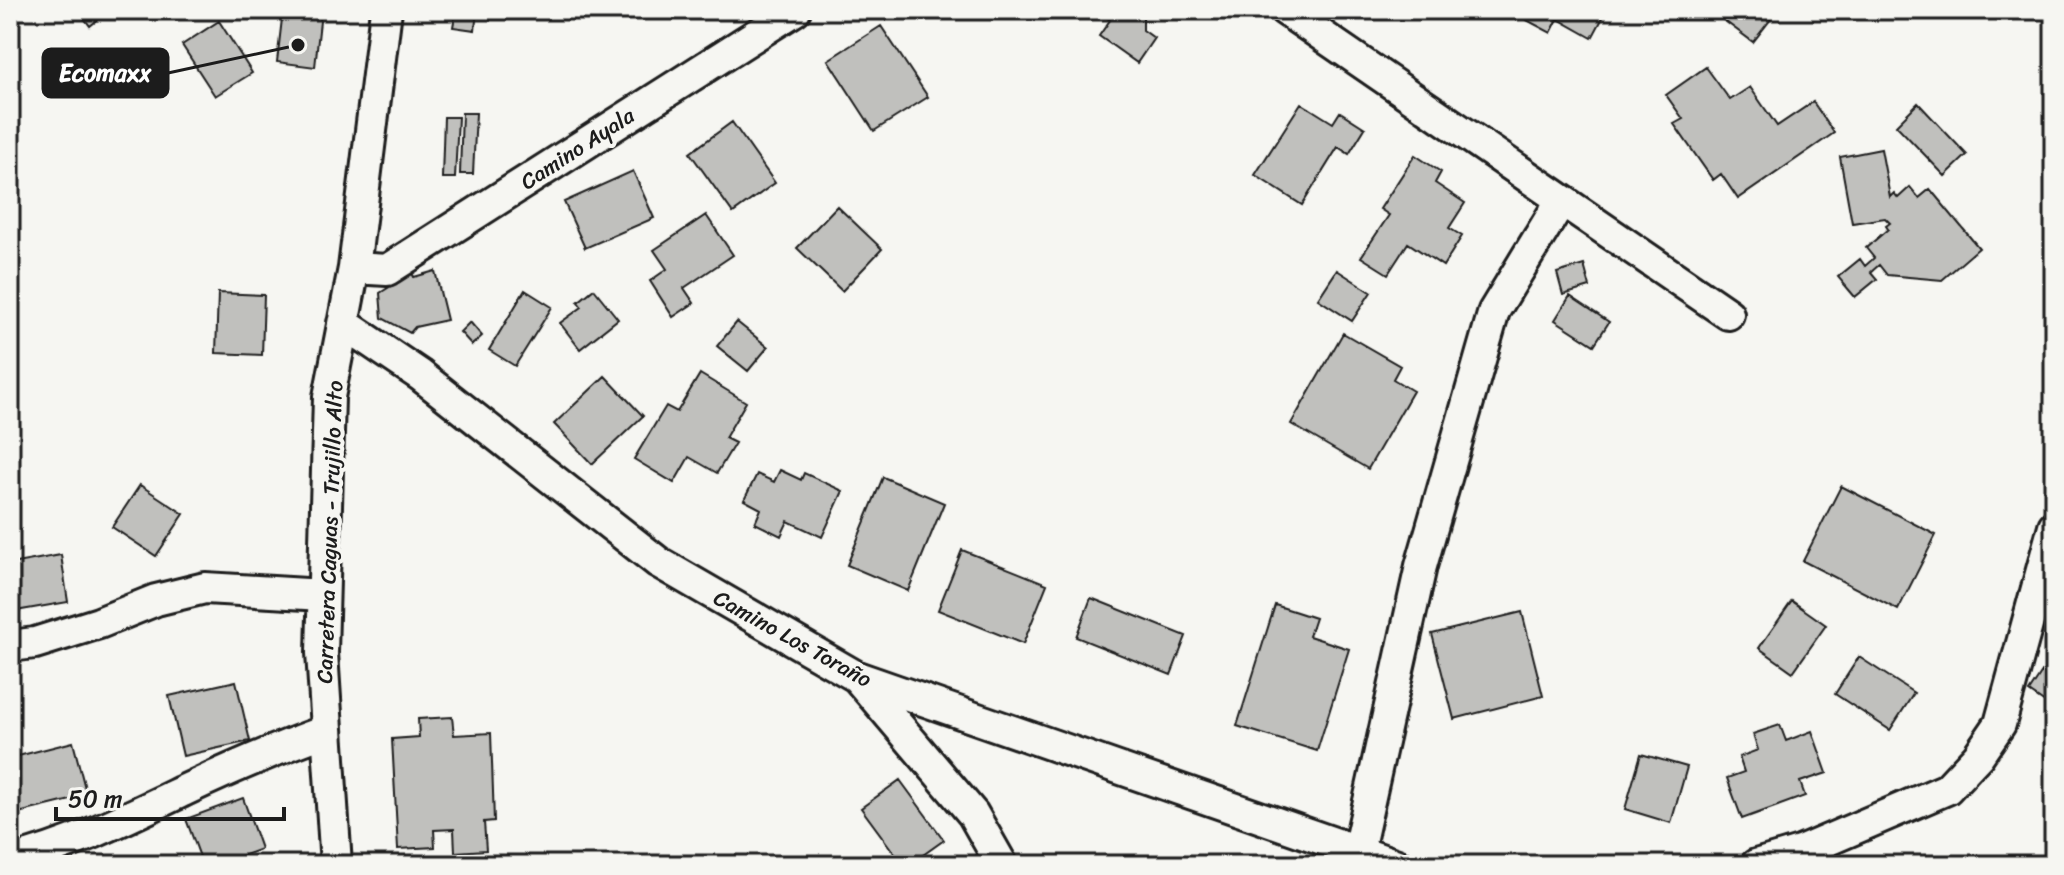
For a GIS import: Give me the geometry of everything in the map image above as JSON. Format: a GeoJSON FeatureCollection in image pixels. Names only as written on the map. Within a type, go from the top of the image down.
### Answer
{"type":"FeatureCollection","features":[{"type":"Feature","properties":{"kind":"street","name":"Carretera Caguas - Trujillo Alto"},"geometry":{"type":"LineString","coordinates":[[336,865],[322,653],[329,397],[354,268],[386,10]]}},
{"type":"Feature","properties":{"kind":"street","name":"Camino Ayala"},"geometry":{"type":"LineString","coordinates":[[354,268],[387,270],[795,10]]}},
{"type":"Feature","properties":{"kind":"street"},"geometry":{"type":"LineString","coordinates":[[1285,10],[1728,314]]}},
{"type":"Feature","properties":{"kind":"street"},"geometry":{"type":"LineString","coordinates":[[1358,851],[1421,566],[1494,311],[1561,201]]}},
{"type":"Feature","properties":{"kind":"street","name":"Camino Los Toraño"},"geometry":{"type":"LineString","coordinates":[[343,323],[420,375],[658,562],[857,677],[1397,865]]}},
{"type":"Feature","properties":{"kind":"street"},"geometry":{"type":"LineString","coordinates":[[1756,865],[1800,852],[1947,789],[1978,756],[2000,724],[2054,526]]}},
{"type":"Feature","properties":{"kind":"street"},"geometry":{"type":"LineString","coordinates":[[10,646],[35,643],[99,623],[156,600],[205,588],[323,595]]}},
{"type":"Feature","properties":{"kind":"street"},"geometry":{"type":"LineString","coordinates":[[857,677],[973,814],[1002,865]]}},
{"type":"Feature","properties":{"kind":"street"},"geometry":{"type":"LineString","coordinates":[[10,861],[37,855],[119,822],[269,752],[326,731]]}},
{"type":"Feature","properties":{"kind":"building"},"geometry":{"type":"Polygon","coordinates":[[[78,10],[110,10],[90,26],[78,10]]]}},
{"type":"Feature","properties":{"kind":"building"},"geometry":{"type":"Polygon","coordinates":[[[283,10],[321,12],[315,67],[277,62],[283,10]]]}},
{"type":"Feature","properties":{"kind":"building"},"geometry":{"type":"Polygon","coordinates":[[[456,10],[477,10],[475,30],[453,27],[456,10]]]}},
{"type":"Feature","properties":{"kind":"building"},"geometry":{"type":"Polygon","coordinates":[[[1095,10],[1143,10],[1143,30],[1154,38],[1137,63],[1099,36],[1110,20],[1095,10]]]}},
{"type":"Feature","properties":{"kind":"building"},"geometry":{"type":"Polygon","coordinates":[[[1524,10],[1607,10],[1592,38],[1558,19],[1551,33],[1521,17],[1524,10]]]}},
{"type":"Feature","properties":{"kind":"building"},"geometry":{"type":"Polygon","coordinates":[[[1710,10],[1759,10],[1771,19],[1753,42],[1710,10]]]}},
{"type":"Feature","properties":{"kind":"building"},"geometry":{"type":"Polygon","coordinates":[[[219,21],[252,73],[215,96],[182,45],[219,21]]]}},
{"type":"Feature","properties":{"kind":"building"},"geometry":{"type":"Polygon","coordinates":[[[881,26],[928,97],[874,131],[828,60],[881,26]]]}},
{"type":"Feature","properties":{"kind":"building"},"geometry":{"type":"Polygon","coordinates":[[[1706,67],[1730,100],[1750,87],[1777,126],[1813,102],[1834,133],[1738,199],[1721,174],[1713,180],[1674,124],[1683,119],[1666,95],[1706,67]]]}},
{"type":"Feature","properties":{"kind":"building"},"geometry":{"type":"Polygon","coordinates":[[[1301,103],[1333,123],[1340,112],[1365,128],[1349,154],[1338,147],[1302,205],[1255,175],[1301,103]]]}},
{"type":"Feature","properties":{"kind":"building"},"geometry":{"type":"Polygon","coordinates":[[[1918,103],[1967,155],[1945,176],[1896,125],[1918,103]]]}},
{"type":"Feature","properties":{"kind":"building"},"geometry":{"type":"Polygon","coordinates":[[[462,113],[476,113],[473,174],[460,174],[462,113]]]}},
{"type":"Feature","properties":{"kind":"building"},"geometry":{"type":"Polygon","coordinates":[[[444,117],[458,117],[455,178],[442,178],[444,117]]]}},
{"type":"Feature","properties":{"kind":"building"},"geometry":{"type":"Polygon","coordinates":[[[732,122],[775,183],[733,213],[690,153],[732,122]]]}},
{"type":"Feature","properties":{"kind":"building"},"geometry":{"type":"Polygon","coordinates":[[[1881,149],[1890,197],[1894,193],[1898,198],[1910,187],[1919,198],[1930,189],[1979,248],[1942,280],[1887,275],[1879,265],[1871,272],[1877,279],[1855,297],[1838,277],[1860,259],[1865,266],[1874,258],[1866,248],[1888,229],[1886,226],[1890,223],[1885,218],[1852,223],[1840,157],[1881,149]]]}},
{"type":"Feature","properties":{"kind":"building"},"geometry":{"type":"Polygon","coordinates":[[[1415,155],[1441,172],[1435,183],[1465,203],[1449,228],[1462,236],[1443,266],[1408,243],[1388,274],[1361,257],[1389,215],[1380,209],[1415,155]]]}},
{"type":"Feature","properties":{"kind":"building"},"geometry":{"type":"Polygon","coordinates":[[[633,171],[654,218],[585,248],[564,202],[633,171]]]}},
{"type":"Feature","properties":{"kind":"building"},"geometry":{"type":"Polygon","coordinates":[[[837,206],[882,249],[842,291],[797,248],[837,206]]]}},
{"type":"Feature","properties":{"kind":"building"},"geometry":{"type":"Polygon","coordinates":[[[706,215],[733,255],[684,288],[694,303],[673,317],[650,281],[667,269],[654,250],[706,215]]]}},
{"type":"Feature","properties":{"kind":"building"},"geometry":{"type":"Polygon","coordinates":[[[1584,265],[1590,287],[1563,295],[1557,273],[1584,265]]]}},
{"type":"Feature","properties":{"kind":"building"},"geometry":{"type":"Polygon","coordinates":[[[1337,270],[1371,292],[1352,321],[1318,299],[1337,270]]]}},
{"type":"Feature","properties":{"kind":"building"},"geometry":{"type":"Polygon","coordinates":[[[435,271],[447,320],[415,327],[410,333],[382,318],[380,293],[412,273],[414,277],[435,271]]]}},
{"type":"Feature","properties":{"kind":"building"},"geometry":{"type":"Polygon","coordinates":[[[594,289],[618,319],[580,349],[560,323],[582,307],[578,302],[594,289]]]}},
{"type":"Feature","properties":{"kind":"building"},"geometry":{"type":"Polygon","coordinates":[[[525,290],[552,307],[515,366],[489,350],[525,290]]]}},
{"type":"Feature","properties":{"kind":"building"},"geometry":{"type":"Polygon","coordinates":[[[218,293],[264,295],[262,355],[216,353],[218,293]]]}},
{"type":"Feature","properties":{"kind":"building"},"geometry":{"type":"Polygon","coordinates":[[[1570,296],[1609,322],[1594,345],[1555,320],[1570,296]]]}},
{"type":"Feature","properties":{"kind":"building"},"geometry":{"type":"Polygon","coordinates":[[[470,322],[482,336],[472,345],[460,332],[470,322]]]}},
{"type":"Feature","properties":{"kind":"building"},"geometry":{"type":"Polygon","coordinates":[[[737,322],[768,347],[748,371],[717,346],[737,322]]]}},
{"type":"Feature","properties":{"kind":"building"},"geometry":{"type":"Polygon","coordinates":[[[1343,333],[1400,366],[1393,379],[1413,391],[1368,469],[1291,424],[1343,333]]]}},
{"type":"Feature","properties":{"kind":"building"},"geometry":{"type":"Polygon","coordinates":[[[700,374],[746,402],[725,438],[735,443],[717,473],[689,457],[674,483],[634,459],[666,406],[677,412],[700,374]]]}},
{"type":"Feature","properties":{"kind":"building"},"geometry":{"type":"Polygon","coordinates":[[[605,376],[643,416],[592,464],[554,424],[605,376]]]}},
{"type":"Feature","properties":{"kind":"building"},"geometry":{"type":"Polygon","coordinates":[[[780,470],[801,480],[804,473],[843,491],[822,537],[788,521],[781,536],[755,523],[761,509],[744,500],[757,474],[774,482],[780,470]]]}},
{"type":"Feature","properties":{"kind":"building"},"geometry":{"type":"Polygon","coordinates":[[[883,477],[944,503],[908,591],[847,565],[883,477]]]}},
{"type":"Feature","properties":{"kind":"building"},"geometry":{"type":"Polygon","coordinates":[[[140,485],[184,514],[156,556],[112,527],[140,485]]]}},
{"type":"Feature","properties":{"kind":"building"},"geometry":{"type":"Polygon","coordinates":[[[1841,486],[1936,535],[1898,610],[1803,561],[1841,486]]]}},
{"type":"Feature","properties":{"kind":"building"},"geometry":{"type":"Polygon","coordinates":[[[962,550],[1047,584],[1023,644],[938,610],[962,550]]]}},
{"type":"Feature","properties":{"kind":"building"},"geometry":{"type":"Polygon","coordinates":[[[61,555],[68,602],[10,612],[10,564],[61,555]]]}},
{"type":"Feature","properties":{"kind":"building"},"geometry":{"type":"Polygon","coordinates":[[[1091,598],[1186,636],[1171,675],[1076,637],[1091,598]]]}},
{"type":"Feature","properties":{"kind":"building"},"geometry":{"type":"Polygon","coordinates":[[[1792,601],[1826,625],[1793,672],[1759,648],[1792,601]]]}},
{"type":"Feature","properties":{"kind":"building"},"geometry":{"type":"Polygon","coordinates":[[[1275,605],[1315,618],[1309,636],[1349,649],[1317,751],[1237,726],[1275,605]]]}},
{"type":"Feature","properties":{"kind":"building"},"geometry":{"type":"Polygon","coordinates":[[[1522,612],[1543,696],[1454,719],[1432,634],[1522,612]]]}},
{"type":"Feature","properties":{"kind":"building"},"geometry":{"type":"Polygon","coordinates":[[[2054,654],[2054,709],[2029,692],[2054,654]]]}},
{"type":"Feature","properties":{"kind":"building"},"geometry":{"type":"Polygon","coordinates":[[[1859,657],[1914,693],[1890,730],[1835,694],[1859,657]]]}},
{"type":"Feature","properties":{"kind":"building"},"geometry":{"type":"Polygon","coordinates":[[[236,681],[250,741],[183,756],[169,696],[236,681]]]}},
{"type":"Feature","properties":{"kind":"building"},"geometry":{"type":"Polygon","coordinates":[[[452,717],[454,735],[491,733],[494,821],[484,822],[486,850],[455,852],[454,829],[434,830],[435,847],[398,849],[392,739],[419,737],[418,719],[452,717]]]}},
{"type":"Feature","properties":{"kind":"building"},"geometry":{"type":"Polygon","coordinates":[[[1780,725],[1786,741],[1812,731],[1827,773],[1800,782],[1805,796],[1742,819],[1727,778],[1744,772],[1739,757],[1758,750],[1753,734],[1780,725]]]}},
{"type":"Feature","properties":{"kind":"building"},"geometry":{"type":"Polygon","coordinates":[[[73,742],[87,796],[10,815],[10,758],[73,742]]]}},
{"type":"Feature","properties":{"kind":"building"},"geometry":{"type":"Polygon","coordinates":[[[1641,754],[1687,767],[1671,823],[1625,809],[1641,754]]]}},
{"type":"Feature","properties":{"kind":"building"},"geometry":{"type":"Polygon","coordinates":[[[900,780],[944,840],[909,865],[903,865],[861,808],[900,780]]]}},
{"type":"Feature","properties":{"kind":"building"},"geometry":{"type":"Polygon","coordinates":[[[243,798],[261,849],[217,865],[203,865],[186,819],[243,798]]]}},
{"type":"Feature","properties":{"kind":"building"},"geometry":{"type":"Polygon","coordinates":[[[153,858],[157,865],[141,865],[153,858]]]}},
{"type":"Feature","properties":{"kind":"place","name":"Ecomaxx"},"geometry":{"type":"Point","coordinates":[298,45]}}]}
